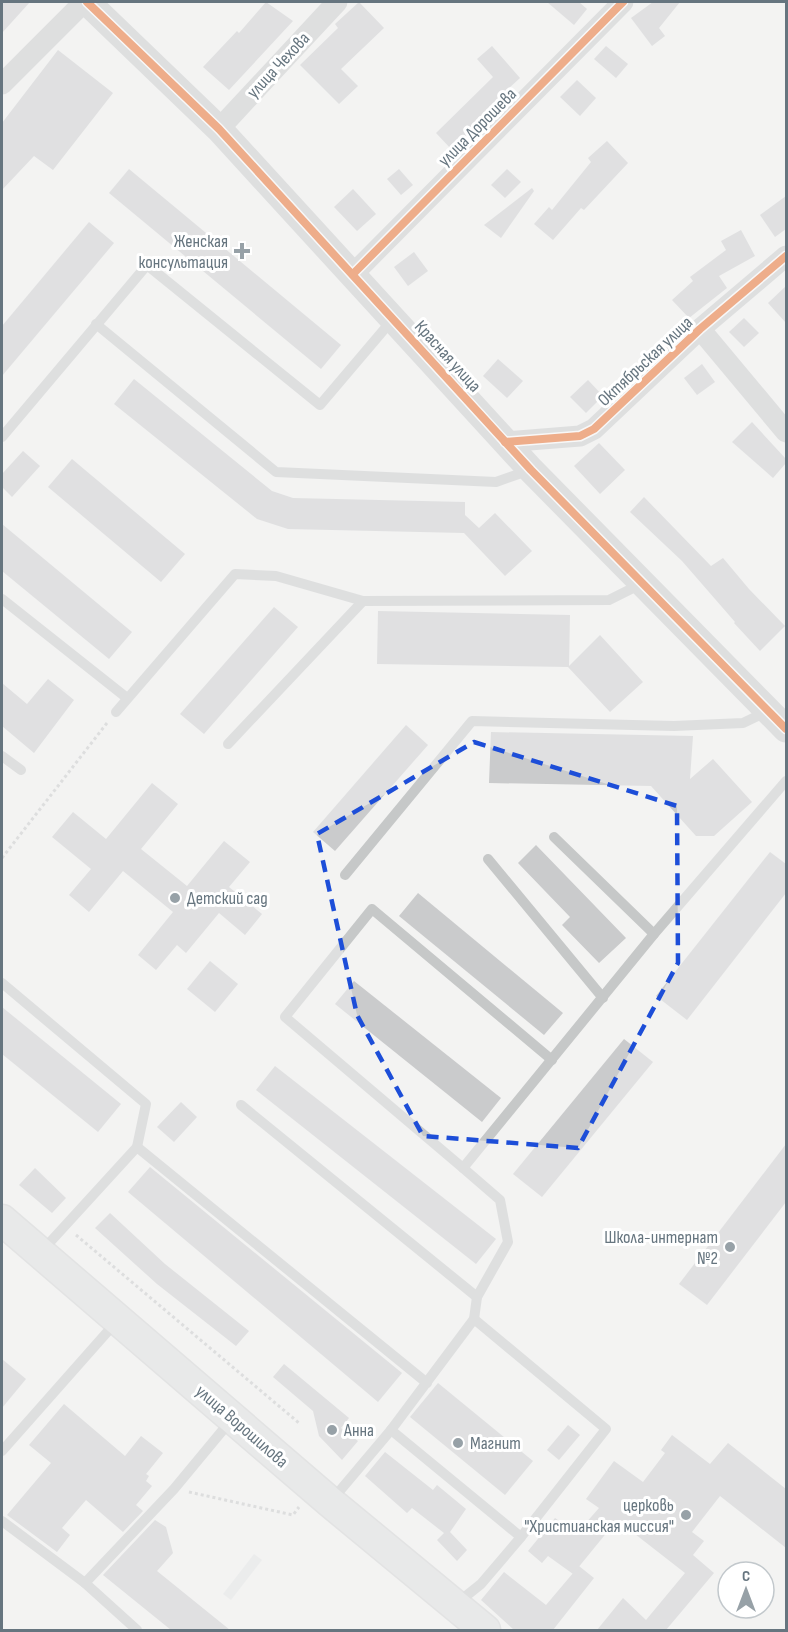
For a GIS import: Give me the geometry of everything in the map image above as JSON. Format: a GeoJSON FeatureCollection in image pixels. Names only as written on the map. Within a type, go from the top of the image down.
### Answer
{"type":"FeatureCollection","features":[{"type":"Feature","properties":{"kind":"main road","name":"улица Ворошилова"},"geometry":{"type":"LineString","coordinates":[[2,1220],[119,1318],[330,1502],[485,1630]]}},
{"type":"Feature","properties":{"kind":"street"},"geometry":{"type":"LineString","coordinates":[[2,84],[86,2]]}},
{"type":"Feature","properties":{"kind":"street","name":"Красная улица"},"geometry":{"type":"LineString","coordinates":[[86,2],[219,129],[531,470],[778,720]]}},
{"type":"Feature","properties":{"kind":"street","name":"улица Чехова"},"geometry":{"type":"LineString","coordinates":[[219,129],[337,2]]}},
{"type":"Feature","properties":{"kind":"street","name":"улица Дорошева"},"geometry":{"type":"LineString","coordinates":[[354,274],[623,2]]}},
{"type":"Feature","properties":{"kind":"street","name":"Октябрьская улица"},"geometry":{"type":"LineString","coordinates":[[505,442],[587,434],[700,329],[786,256]]}},
{"type":"Feature","properties":{"kind":"street"},"geometry":{"type":"LineString","coordinates":[[700,329],[786,432]]}},
{"type":"Feature","properties":{"kind":"lane"},"geometry":{"type":"LineString","coordinates":[[2,437],[147,265],[320,405],[393,318]]}},
{"type":"Feature","properties":{"kind":"lane"},"geometry":{"type":"LineString","coordinates":[[96,324],[276,472],[496,482],[531,470]]}},
{"type":"Feature","properties":{"kind":"lane"},"geometry":{"type":"LineString","coordinates":[[116,712],[235,574],[276,576],[363,601],[609,600],[644,582]]}},
{"type":"Feature","properties":{"kind":"lane"},"geometry":{"type":"LineString","coordinates":[[2,599],[128,698]]}},
{"type":"Feature","properties":{"kind":"lane"},"geometry":{"type":"LineString","coordinates":[[228,744],[363,601]]}},
{"type":"Feature","properties":{"kind":"lane"},"geometry":{"type":"LineString","coordinates":[[345,875],[472,721],[674,726],[778,720]]}},
{"type":"Feature","properties":{"kind":"lane"},"geometry":{"type":"LineString","coordinates":[[2,756],[21,770]]}},
{"type":"Feature","properties":{"kind":"lane"},"geometry":{"type":"LineString","coordinates":[[463,1168],[654,934],[786,781]]}},
{"type":"Feature","properties":{"kind":"lane"},"geometry":{"type":"LineString","coordinates":[[554,837],[654,934]]}},
{"type":"Feature","properties":{"kind":"lane"},"geometry":{"type":"LineString","coordinates":[[488,859],[603,998]]}},
{"type":"Feature","properties":{"kind":"lane"},"geometry":{"type":"LineString","coordinates":[[330,1502],[391,1430],[474,1318],[477,1297],[508,1242],[500,1200],[285,1017],[372,909],[552,1059]]}},
{"type":"Feature","properties":{"kind":"lane"},"geometry":{"type":"LineString","coordinates":[[2,983],[146,1104],[137,1148],[41,1252]]}},
{"type":"Feature","properties":{"kind":"lane"},"geometry":{"type":"LineString","coordinates":[[241,1106],[477,1297]]}},
{"type":"Feature","properties":{"kind":"lane"},"geometry":{"type":"LineString","coordinates":[[137,1148],[427,1383]]}},
{"type":"Feature","properties":{"kind":"lane"},"geometry":{"type":"LineString","coordinates":[[2,1451],[119,1318]]}},
{"type":"Feature","properties":{"kind":"lane"},"geometry":{"type":"LineString","coordinates":[[456,1604],[481,1584],[606,1429],[474,1318]]}},
{"type":"Feature","properties":{"kind":"lane"},"geometry":{"type":"LineString","coordinates":[[85,1583],[174,1489],[233,1418]]}},
{"type":"Feature","properties":{"kind":"lane"},"geometry":{"type":"LineString","coordinates":[[391,1430],[521,1537]]}},
{"type":"Feature","properties":{"kind":"lane"},"geometry":{"type":"LineString","coordinates":[[2,1521],[85,1583],[136,1630]]}},
{"type":"Feature","properties":{"kind":"path"},"geometry":{"type":"LineString","coordinates":[[2,858],[116,712]]}},
{"type":"Feature","properties":{"kind":"path"},"geometry":{"type":"LineString","coordinates":[[66,1226],[299,1423]]}},
{"type":"Feature","properties":{"kind":"path"},"geometry":{"type":"LineString","coordinates":[[174,1489],[293,1515],[300,1505],[293,1500]]}},
{"type":"Feature","properties":{"kind":"highlighted area"},"geometry":{"type":"Polygon","coordinates":[[[474,742],[677,806],[678,963],[578,1148],[423,1136],[357,1015],[317,834],[474,742]]]}},
{"type":"Feature","properties":{"kind":"shaded area"},"geometry":{"type":"Polygon","coordinates":[[[254,1554],[262,1560],[231,1600],[223,1594],[254,1554]]]}},
{"type":"Feature","properties":{"kind":"building"},"geometry":{"type":"Polygon","coordinates":[[[2,2],[30,2],[2,33],[2,2]]]}},
{"type":"Feature","properties":{"kind":"building"},"geometry":{"type":"Polygon","coordinates":[[[266,2],[293,21],[229,90],[203,67],[237,31],[239,33],[266,2]]]}},
{"type":"Feature","properties":{"kind":"building"},"geometry":{"type":"Polygon","coordinates":[[[359,2],[384,28],[341,69],[358,86],[339,104],[300,65],[338,28],[335,24],[359,2]]]}},
{"type":"Feature","properties":{"kind":"building"},"geometry":{"type":"Polygon","coordinates":[[[547,2],[579,2],[587,9],[574,25],[547,2]]]}},
{"type":"Feature","properties":{"kind":"building"},"geometry":{"type":"Polygon","coordinates":[[[653,2],[680,2],[659,28],[665,36],[652,46],[631,18],[653,2]]]}},
{"type":"Feature","properties":{"kind":"building"},"geometry":{"type":"Polygon","coordinates":[[[492,46],[520,78],[498,98],[502,102],[452,150],[436,133],[493,77],[477,59],[492,46]]]}},
{"type":"Feature","properties":{"kind":"building"},"geometry":{"type":"Polygon","coordinates":[[[606,46],[628,64],[616,78],[594,59],[606,46]]]}},
{"type":"Feature","properties":{"kind":"building"},"geometry":{"type":"Polygon","coordinates":[[[58,50],[113,93],[53,170],[34,156],[2,190],[2,123],[58,50]]]}},
{"type":"Feature","properties":{"kind":"building"},"geometry":{"type":"Polygon","coordinates":[[[577,80],[596,98],[580,116],[560,97],[577,80]]]}},
{"type":"Feature","properties":{"kind":"building"},"geometry":{"type":"Polygon","coordinates":[[[607,141],[628,163],[584,210],[581,208],[553,240],[534,224],[549,207],[552,210],[591,162],[588,158],[607,141]]]}},
{"type":"Feature","properties":{"kind":"building"},"geometry":{"type":"Polygon","coordinates":[[[129,169],[341,345],[321,369],[109,193],[129,169]]]}},
{"type":"Feature","properties":{"kind":"building"},"geometry":{"type":"Polygon","coordinates":[[[399,169],[413,185],[401,195],[387,179],[399,169]]]}},
{"type":"Feature","properties":{"kind":"building"},"geometry":{"type":"Polygon","coordinates":[[[507,169],[521,182],[505,198],[491,185],[507,169]]]}},
{"type":"Feature","properties":{"kind":"building"},"geometry":{"type":"Polygon","coordinates":[[[532,188],[534,191],[501,238],[484,225],[532,188]]]}},
{"type":"Feature","properties":{"kind":"building"},"geometry":{"type":"Polygon","coordinates":[[[353,189],[376,214],[357,231],[334,207],[353,189]]]}},
{"type":"Feature","properties":{"kind":"building"},"geometry":{"type":"Polygon","coordinates":[[[786,196],[786,229],[775,237],[760,215],[786,196]]]}},
{"type":"Feature","properties":{"kind":"building"},"geometry":{"type":"Polygon","coordinates":[[[89,222],[114,243],[2,376],[2,326],[89,222]]]}},
{"type":"Feature","properties":{"kind":"building"},"geometry":{"type":"Polygon","coordinates":[[[741,230],[755,256],[719,276],[727,288],[689,318],[672,300],[693,281],[690,277],[726,250],[721,241],[741,230]]]}},
{"type":"Feature","properties":{"kind":"building"},"geometry":{"type":"Polygon","coordinates":[[[414,252],[428,271],[408,286],[394,267],[414,252]]]}},
{"type":"Feature","properties":{"kind":"building"},"geometry":{"type":"Polygon","coordinates":[[[786,286],[786,323],[768,303],[786,286]]]}},
{"type":"Feature","properties":{"kind":"building"},"geometry":{"type":"Polygon","coordinates":[[[744,318],[759,333],[744,347],[729,332],[744,318]]]}},
{"type":"Feature","properties":{"kind":"building"},"geometry":{"type":"Polygon","coordinates":[[[498,359],[523,381],[507,398],[483,376],[498,359]]]}},
{"type":"Feature","properties":{"kind":"building"},"geometry":{"type":"Polygon","coordinates":[[[702,364],[715,382],[697,395],[684,378],[702,364]]]}},
{"type":"Feature","properties":{"kind":"building"},"geometry":{"type":"Polygon","coordinates":[[[134,379],[272,491],[293,498],[465,502],[465,515],[479,528],[495,513],[532,551],[505,576],[464,533],[288,529],[257,519],[114,404],[134,379]]]}},
{"type":"Feature","properties":{"kind":"building"},"geometry":{"type":"Polygon","coordinates":[[[588,380],[603,396],[586,413],[570,397],[588,380]]]}},
{"type":"Feature","properties":{"kind":"building"},"geometry":{"type":"Polygon","coordinates":[[[752,422],[786,459],[786,463],[773,478],[732,442],[752,422]]]}},
{"type":"Feature","properties":{"kind":"building"},"geometry":{"type":"Polygon","coordinates":[[[599,443],[625,470],[600,494],[574,466],[599,443]]]}},
{"type":"Feature","properties":{"kind":"building"},"geometry":{"type":"Polygon","coordinates":[[[23,451],[40,466],[12,497],[2,487],[2,474],[23,451]]]}},
{"type":"Feature","properties":{"kind":"building"},"geometry":{"type":"Polygon","coordinates":[[[72,459],[185,554],[161,582],[48,487],[72,459]]]}},
{"type":"Feature","properties":{"kind":"building"},"geometry":{"type":"Polygon","coordinates":[[[644,497],[711,566],[723,558],[785,626],[760,651],[682,561],[630,512],[644,497]]]}},
{"type":"Feature","properties":{"kind":"building"},"geometry":{"type":"Polygon","coordinates":[[[2,524],[132,632],[109,659],[2,571],[2,524]]]}},
{"type":"Feature","properties":{"kind":"building"},"geometry":{"type":"Polygon","coordinates":[[[274,607],[298,627],[204,734],[180,714],[274,607]]]}},
{"type":"Feature","properties":{"kind":"building"},"geometry":{"type":"Polygon","coordinates":[[[378,611],[570,615],[569,666],[600,635],[643,682],[610,712],[568,667],[377,664],[378,611]]]}},
{"type":"Feature","properties":{"kind":"building"},"geometry":{"type":"Polygon","coordinates":[[[48,679],[74,700],[34,753],[2,726],[2,683],[27,704],[48,679]]]}},
{"type":"Feature","properties":{"kind":"building"},"geometry":{"type":"Polygon","coordinates":[[[406,725],[428,745],[335,851],[313,832],[406,725]]]}},
{"type":"Feature","properties":{"kind":"building"},"geometry":{"type":"Polygon","coordinates":[[[491,732],[693,736],[690,779],[713,759],[752,802],[714,836],[696,836],[651,786],[489,783],[491,732]]]}},
{"type":"Feature","properties":{"kind":"building","name":"Детский сад"},"geometry":{"type":"Polygon","coordinates":[[[152,783],[178,804],[141,849],[187,886],[224,841],[250,862],[229,887],[262,914],[245,935],[219,913],[186,953],[177,945],[156,970],[138,955],[173,912],[123,871],[89,912],[69,895],[91,869],[52,837],[73,812],[106,839],[152,783]]]}},
{"type":"Feature","properties":{"kind":"building"},"geometry":{"type":"Polygon","coordinates":[[[536,845],[626,938],[599,963],[562,925],[570,917],[518,863],[536,845]]]}},
{"type":"Feature","properties":{"kind":"building"},"geometry":{"type":"Polygon","coordinates":[[[770,852],[786,864],[786,893],[687,1020],[656,996],[770,852]]]}},
{"type":"Feature","properties":{"kind":"building"},"geometry":{"type":"Polygon","coordinates":[[[418,893],[563,1013],[544,1035],[399,916],[418,893]]]}},
{"type":"Feature","properties":{"kind":"building"},"geometry":{"type":"Polygon","coordinates":[[[210,961],[238,984],[215,1012],[187,989],[210,961]]]}},
{"type":"Feature","properties":{"kind":"building"},"geometry":{"type":"Polygon","coordinates":[[[354,981],[501,1098],[482,1122],[335,1004],[354,981]]]}},
{"type":"Feature","properties":{"kind":"building"},"geometry":{"type":"Polygon","coordinates":[[[2,1007],[121,1104],[98,1132],[2,1054],[2,1007]]]}},
{"type":"Feature","properties":{"kind":"building"},"geometry":{"type":"Polygon","coordinates":[[[624,1039],[653,1062],[542,1197],[513,1174],[624,1039]]]}},
{"type":"Feature","properties":{"kind":"building"},"geometry":{"type":"Polygon","coordinates":[[[275,1066],[496,1239],[476,1264],[256,1090],[275,1066]]]}},
{"type":"Feature","properties":{"kind":"building"},"geometry":{"type":"Polygon","coordinates":[[[181,1102],[197,1117],[174,1142],[157,1127],[181,1102]]]}},
{"type":"Feature","properties":{"kind":"building","name":"Школа-интернат №2"},"geometry":{"type":"Polygon","coordinates":[[[786,1144],[786,1202],[707,1305],[679,1284],[786,1144]]]}},
{"type":"Feature","properties":{"kind":"building"},"geometry":{"type":"Polygon","coordinates":[[[150,1167],[402,1373],[378,1402],[128,1192],[150,1167]]]}},
{"type":"Feature","properties":{"kind":"building"},"geometry":{"type":"Polygon","coordinates":[[[35,1168],[66,1198],[52,1213],[19,1185],[35,1168]]]}},
{"type":"Feature","properties":{"kind":"building"},"geometry":{"type":"Polygon","coordinates":[[[110,1213],[165,1264],[249,1331],[236,1346],[157,1284],[95,1228],[110,1213]]]}},
{"type":"Feature","properties":{"kind":"building"},"geometry":{"type":"Polygon","coordinates":[[[2,1359],[26,1379],[2,1408],[2,1359]]]}},
{"type":"Feature","properties":{"kind":"building"},"geometry":{"type":"Polygon","coordinates":[[[284,1364],[349,1418],[341,1428],[358,1441],[342,1460],[319,1436],[313,1411],[273,1377],[284,1364]]]}},
{"type":"Feature","properties":{"kind":"building"},"geometry":{"type":"Polygon","coordinates":[[[438,1383],[533,1461],[505,1495],[410,1417],[438,1383]]]}},
{"type":"Feature","properties":{"kind":"building"},"geometry":{"type":"Polygon","coordinates":[[[64,1404],[125,1456],[141,1436],[163,1453],[146,1474],[149,1476],[146,1481],[152,1486],[136,1505],[143,1511],[123,1532],[86,1500],[62,1528],[70,1535],[57,1552],[7,1515],[51,1463],[29,1445],[64,1404]]]}},
{"type":"Feature","properties":{"kind":"building"},"geometry":{"type":"Polygon","coordinates":[[[568,1425],[580,1435],[559,1460],[547,1450],[568,1425]]]}},
{"type":"Feature","properties":{"kind":"building"},"geometry":{"type":"Polygon","coordinates":[[[672,1435],[710,1464],[728,1443],[786,1489],[786,1548],[720,1496],[692,1532],[704,1541],[693,1555],[714,1573],[666,1630],[597,1630],[623,1598],[646,1620],[685,1573],[617,1520],[573,1574],[548,1556],[542,1563],[528,1551],[555,1518],[577,1533],[599,1508],[586,1499],[614,1461],[643,1482],[665,1453],[661,1450],[672,1435]]]}},
{"type":"Feature","properties":{"kind":"building"},"geometry":{"type":"Polygon","coordinates":[[[385,1452],[433,1490],[437,1485],[466,1509],[450,1532],[467,1550],[457,1561],[437,1540],[444,1533],[412,1508],[407,1513],[365,1476],[385,1452]]]}},
{"type":"Feature","properties":{"kind":"building"},"geometry":{"type":"Polygon","coordinates":[[[155,1520],[166,1527],[173,1553],[157,1571],[230,1630],[171,1630],[103,1575],[155,1520]]]}},
{"type":"Feature","properties":{"kind":"building"},"geometry":{"type":"Polygon","coordinates":[[[579,1566],[594,1578],[553,1630],[514,1630],[481,1600],[504,1572],[546,1605],[579,1566]]]}},
{"type":"Feature","properties":{"kind":"cycle path"},"geometry":{"type":"LineString","coordinates":[[87,2],[219,129],[531,470],[786,729]]}},
{"type":"Feature","properties":{"kind":"cycle path"},"geometry":{"type":"LineString","coordinates":[[353,274],[623,2]]}},
{"type":"Feature","properties":{"kind":"cycle path"},"geometry":{"type":"LineString","coordinates":[[505,442],[580,436],[594,429],[700,329],[786,256]]}},
{"type":"Feature","properties":{"kind":"place","name":"Женская консультация"},"geometry":{"type":"Point","coordinates":[242,251]}},
{"type":"Feature","properties":{"kind":"place","name":"Детский сад"},"geometry":{"type":"Point","coordinates":[175,898]}},
{"type":"Feature","properties":{"kind":"place","name":"Школа-интернат №2"},"geometry":{"type":"Point","coordinates":[730,1247]}},
{"type":"Feature","properties":{"kind":"place","name":"Анна"},"geometry":{"type":"Point","coordinates":[332,1430]}},
{"type":"Feature","properties":{"kind":"place","name":"Магнит"},"geometry":{"type":"Point","coordinates":[458,1443]}},
{"type":"Feature","properties":{"kind":"place","name":"церковь \"Христианская миссия\""},"geometry":{"type":"Point","coordinates":[686,1515]}}]}
